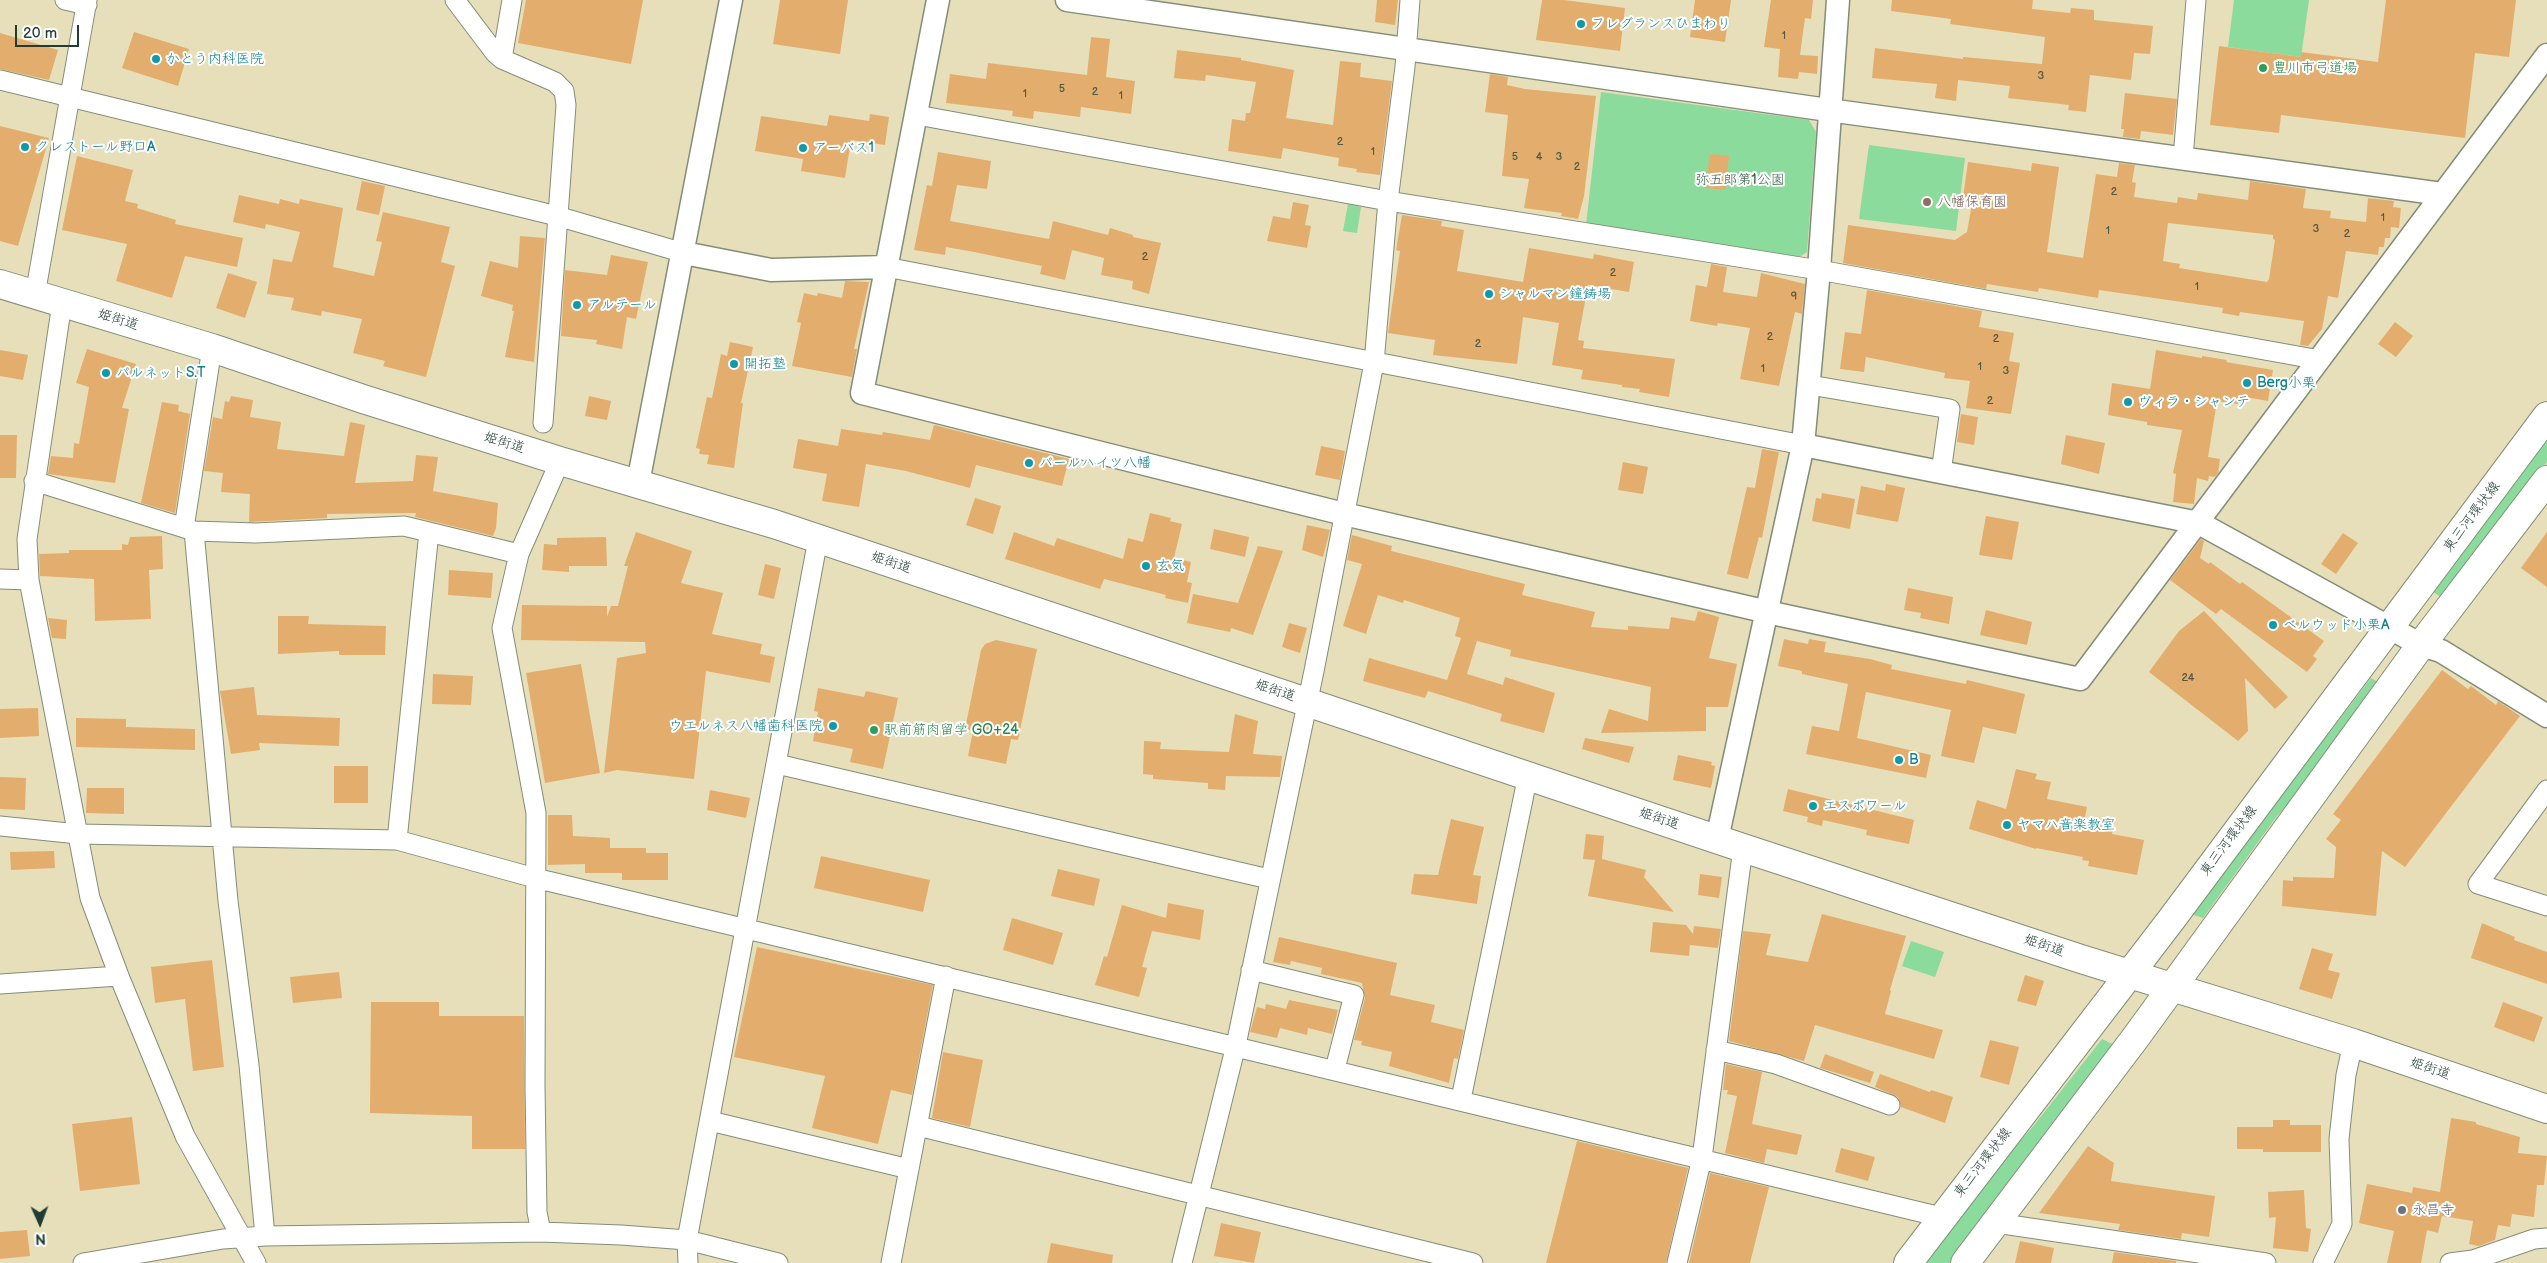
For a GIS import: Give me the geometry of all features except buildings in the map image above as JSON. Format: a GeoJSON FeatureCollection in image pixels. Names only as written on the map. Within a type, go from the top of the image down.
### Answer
{"type":"FeatureCollection","features":[{"type":"Feature","properties":{"kind":"main road","name":"姫街道"},"geometry":{"type":"LineString","coordinates":[[0,284],[212,348],[363,399],[560,461],[818,539],[1744,848],[2130,974],[2353,1043],[2547,1109]]}},
{"type":"Feature","properties":{"kind":"main road","name":"東三河環状線"},"geometry":{"type":"LineString","coordinates":[[1908,1263],[1941,1217],[2130,974],[2547,416]]}},
{"type":"Feature","properties":{"kind":"main road"},"geometry":{"type":"LineString","coordinates":[[1965,1263],[2172,986],[2421,646],[2547,480]]}},
{"type":"Feature","properties":{"kind":"street"},"geometry":{"type":"LineString","coordinates":[[35,295],[72,98],[87,3],[65,0]]}},
{"type":"Feature","properties":{"kind":"street"},"geometry":{"type":"LineString","coordinates":[[455,0],[495,53],[502,59],[555,82],[564,91],[566,105],[543,423]]}},
{"type":"Feature","properties":{"kind":"street"},"geometry":{"type":"LineString","coordinates":[[502,59],[512,0]]}},
{"type":"Feature","properties":{"kind":"street"},"geometry":{"type":"LineString","coordinates":[[638,484],[684,253],[731,0]]}},
{"type":"Feature","properties":{"kind":"street"},"geometry":{"type":"LineString","coordinates":[[938,0],[862,393],[1344,514],[1768,611],[2080,679],[2199,523],[2547,55]]}},
{"type":"Feature","properties":{"kind":"street"},"geometry":{"type":"LineString","coordinates":[[1067,0],[1831,110],[2442,194]]}},
{"type":"Feature","properties":{"kind":"street"},"geometry":{"type":"LineString","coordinates":[[1182,1263],[1236,1045],[1269,879],[1308,702],[1374,363],[1388,202],[1407,48],[1410,0]]}},
{"type":"Feature","properties":{"kind":"street"},"geometry":{"type":"LineString","coordinates":[[1717,839],[1803,445],[1810,385],[1838,0]]}},
{"type":"Feature","properties":{"kind":"street"},"geometry":{"type":"LineString","coordinates":[[2183,158],[2196,0]]}},
{"type":"Feature","properties":{"kind":"street"},"geometry":{"type":"LineString","coordinates":[[0,80],[557,216],[684,253],[771,270],[886,267],[2199,523],[2421,646],[2441,651],[2547,716]]}},
{"type":"Feature","properties":{"kind":"street"},"geometry":{"type":"LineString","coordinates":[[917,115],[1388,202],[1819,270],[2320,360]]}},
{"type":"Feature","properties":{"kind":"street"},"geometry":{"type":"LineString","coordinates":[[62,303],[34,481],[27,539],[29,580],[90,898],[119,976],[185,1136],[240,1238],[256,1263]]}},
{"type":"Feature","properties":{"kind":"street"},"geometry":{"type":"LineString","coordinates":[[212,348],[189,529],[223,836],[228,901],[249,1064],[265,1236]]}},
{"type":"Feature","properties":{"kind":"street"},"geometry":{"type":"LineString","coordinates":[[1810,385],[1950,409],[1941,472]]}},
{"type":"Feature","properties":{"kind":"street"},"geometry":{"type":"LineString","coordinates":[[541,1232],[537,1212],[535,1096],[536,813],[502,628],[519,554],[560,461]]}},
{"type":"Feature","properties":{"kind":"street"},"geometry":{"type":"LineString","coordinates":[[34,481],[189,529],[256,533],[404,526],[519,554]]}},
{"type":"Feature","properties":{"kind":"street"},"geometry":{"type":"LineString","coordinates":[[397,840],[429,532]]}},
{"type":"Feature","properties":{"kind":"street"},"geometry":{"type":"LineString","coordinates":[[688,1263],[687,1240],[818,539]]}},
{"type":"Feature","properties":{"kind":"street"},"geometry":{"type":"LineString","coordinates":[[0,579],[29,580]]}},
{"type":"Feature","properties":{"kind":"street"},"geometry":{"type":"LineString","coordinates":[[777,764],[1269,879]]}},
{"type":"Feature","properties":{"kind":"street"},"geometry":{"type":"LineString","coordinates":[[1461,1099],[1528,775]]}},
{"type":"Feature","properties":{"kind":"street"},"geometry":{"type":"LineString","coordinates":[[2547,790],[2478,884],[2547,906]]}},
{"type":"Feature","properties":{"kind":"street"},"geometry":{"type":"LineString","coordinates":[[0,826],[78,834],[397,840],[535,878],[1461,1099],[1941,1217]]}},
{"type":"Feature","properties":{"kind":"street"},"geometry":{"type":"LineString","coordinates":[[1677,1263],[1702,1158],[1744,848]]}},
{"type":"Feature","properties":{"kind":"street"},"geometry":{"type":"LineString","coordinates":[[1251,970],[1354,995],[1335,1069]]}},
{"type":"Feature","properties":{"kind":"street"},"geometry":{"type":"LineString","coordinates":[[0,984],[119,976]]}},
{"type":"Feature","properties":{"kind":"street"},"geometry":{"type":"LineString","coordinates":[[891,1263],[946,976]]}},
{"type":"Feature","properties":{"kind":"street"},"geometry":{"type":"LineString","coordinates":[[2323,1263],[2342,1224],[2339,1139],[2346,1075],[2353,1043]]}},
{"type":"Feature","properties":{"kind":"street"},"geometry":{"type":"LineString","coordinates":[[1716,1050],[1776,1064],[1890,1106]]}},
{"type":"Feature","properties":{"kind":"street"},"geometry":{"type":"LineString","coordinates":[[710,1122],[910,1169]]}},
{"type":"Feature","properties":{"kind":"street"},"geometry":{"type":"LineString","coordinates":[[918,1126],[1198,1197],[1474,1263]]}},
{"type":"Feature","properties":{"kind":"street"},"geometry":{"type":"LineString","coordinates":[[1996,1223],[2266,1263]]}},
{"type":"Feature","properties":{"kind":"street"},"geometry":{"type":"LineString","coordinates":[[83,1263],[240,1238],[265,1236],[541,1232],[687,1240],[778,1263]]}},
{"type":"Feature","properties":{"kind":"street"},"geometry":{"type":"LineString","coordinates":[[2450,1263],[2473,1260],[2534,1239],[2547,1238]]}},
{"type":"Feature","properties":{"kind":"green space"},"geometry":{"type":"Polygon","coordinates":[[[2234,0],[2309,0],[2301,57],[2228,47],[2234,0]]]}},
{"type":"Feature","properties":{"kind":"green space","name":"弥五郎第1公園"},"geometry":{"type":"Polygon","coordinates":[[[1601,92],[1809,120],[1816,132],[1807,252],[1796,259],[1586,225],[1601,92]]]}},
{"type":"Feature","properties":{"kind":"green space"},"geometry":{"type":"Polygon","coordinates":[[[1869,145],[1965,158],[1956,231],[1859,219],[1869,145]]]}},
{"type":"Feature","properties":{"kind":"green space"},"geometry":{"type":"Polygon","coordinates":[[[1348,204],[1361,207],[1357,233],[1343,231],[1348,204]]]}},
{"type":"Feature","properties":{"kind":"green space"},"geometry":{"type":"Polygon","coordinates":[[[2547,427],[2547,462],[2442,598],[2429,589],[2547,427]]]}},
{"type":"Feature","properties":{"kind":"green space"},"geometry":{"type":"Polygon","coordinates":[[[2371,678],[2383,685],[2346,741],[2277,816],[2203,918],[2187,913],[2274,795],[2330,732],[2371,678]]]}},
{"type":"Feature","properties":{"kind":"green space"},"geometry":{"type":"Polygon","coordinates":[[[1911,941],[1944,952],[1935,977],[1902,966],[1911,941]]]}},
{"type":"Feature","properties":{"kind":"green space"},"geometry":{"type":"Polygon","coordinates":[[[2102,1039],[2117,1046],[1953,1263],[1920,1263],[1948,1225],[2035,1124],[2102,1039]]]}},
{"type":"Feature","properties":{"kind":"place","name":"フレグランスひまわり"},"geometry":{"type":"Point","coordinates":[1581,24]}},
{"type":"Feature","properties":{"kind":"place","name":"かとう内科医院"},"geometry":{"type":"Point","coordinates":[156,59]}},
{"type":"Feature","properties":{"kind":"place","name":"豊川市弓道場"},"geometry":{"type":"Point","coordinates":[2263,68]}},
{"type":"Feature","properties":{"kind":"place","name":"クレストール野口A"},"geometry":{"type":"Point","coordinates":[25,147]}},
{"type":"Feature","properties":{"kind":"place","name":"アーバス1"},"geometry":{"type":"Point","coordinates":[803,148]}},
{"type":"Feature","properties":{"kind":"place","name":"八幡保育園"},"geometry":{"type":"Point","coordinates":[1927,202]}},
{"type":"Feature","properties":{"kind":"place","name":"シャルマン鐘鋳場"},"geometry":{"type":"Point","coordinates":[1489,294]}},
{"type":"Feature","properties":{"kind":"place","name":"アルテール"},"geometry":{"type":"Point","coordinates":[577,305]}},
{"type":"Feature","properties":{"kind":"place","name":"開拓塾"},"geometry":{"type":"Point","coordinates":[734,364]}},
{"type":"Feature","properties":{"kind":"place","name":"パルネットS.T"},"geometry":{"type":"Point","coordinates":[106,373]}},
{"type":"Feature","properties":{"kind":"place","name":"Berg小栗"},"geometry":{"type":"Point","coordinates":[2247,383]}},
{"type":"Feature","properties":{"kind":"place","name":"ヴィラ・シャンテ"},"geometry":{"type":"Point","coordinates":[2128,402]}},
{"type":"Feature","properties":{"kind":"place","name":"パールハイツ八幡"},"geometry":{"type":"Point","coordinates":[1029,463]}},
{"type":"Feature","properties":{"kind":"place","name":"玄気"},"geometry":{"type":"Point","coordinates":[1146,566]}},
{"type":"Feature","properties":{"kind":"place","name":"ベルウッド小栗A"},"geometry":{"type":"Point","coordinates":[2273,625]}},
{"type":"Feature","properties":{"kind":"place","name":"ウエルネス八幡歯科医院"},"geometry":{"type":"Point","coordinates":[833,726]}},
{"type":"Feature","properties":{"kind":"place","name":"駅前筋肉留学 GO+24"},"geometry":{"type":"Point","coordinates":[874,730]}},
{"type":"Feature","properties":{"kind":"place","name":"B"},"geometry":{"type":"Point","coordinates":[1899,760]}},
{"type":"Feature","properties":{"kind":"place","name":"エスポワール"},"geometry":{"type":"Point","coordinates":[1813,806]}},
{"type":"Feature","properties":{"kind":"place","name":"ヤマハ音楽教室"},"geometry":{"type":"Point","coordinates":[2007,825]}},
{"type":"Feature","properties":{"kind":"place","name":"永昌寺"},"geometry":{"type":"Point","coordinates":[2402,1210]}}]}
